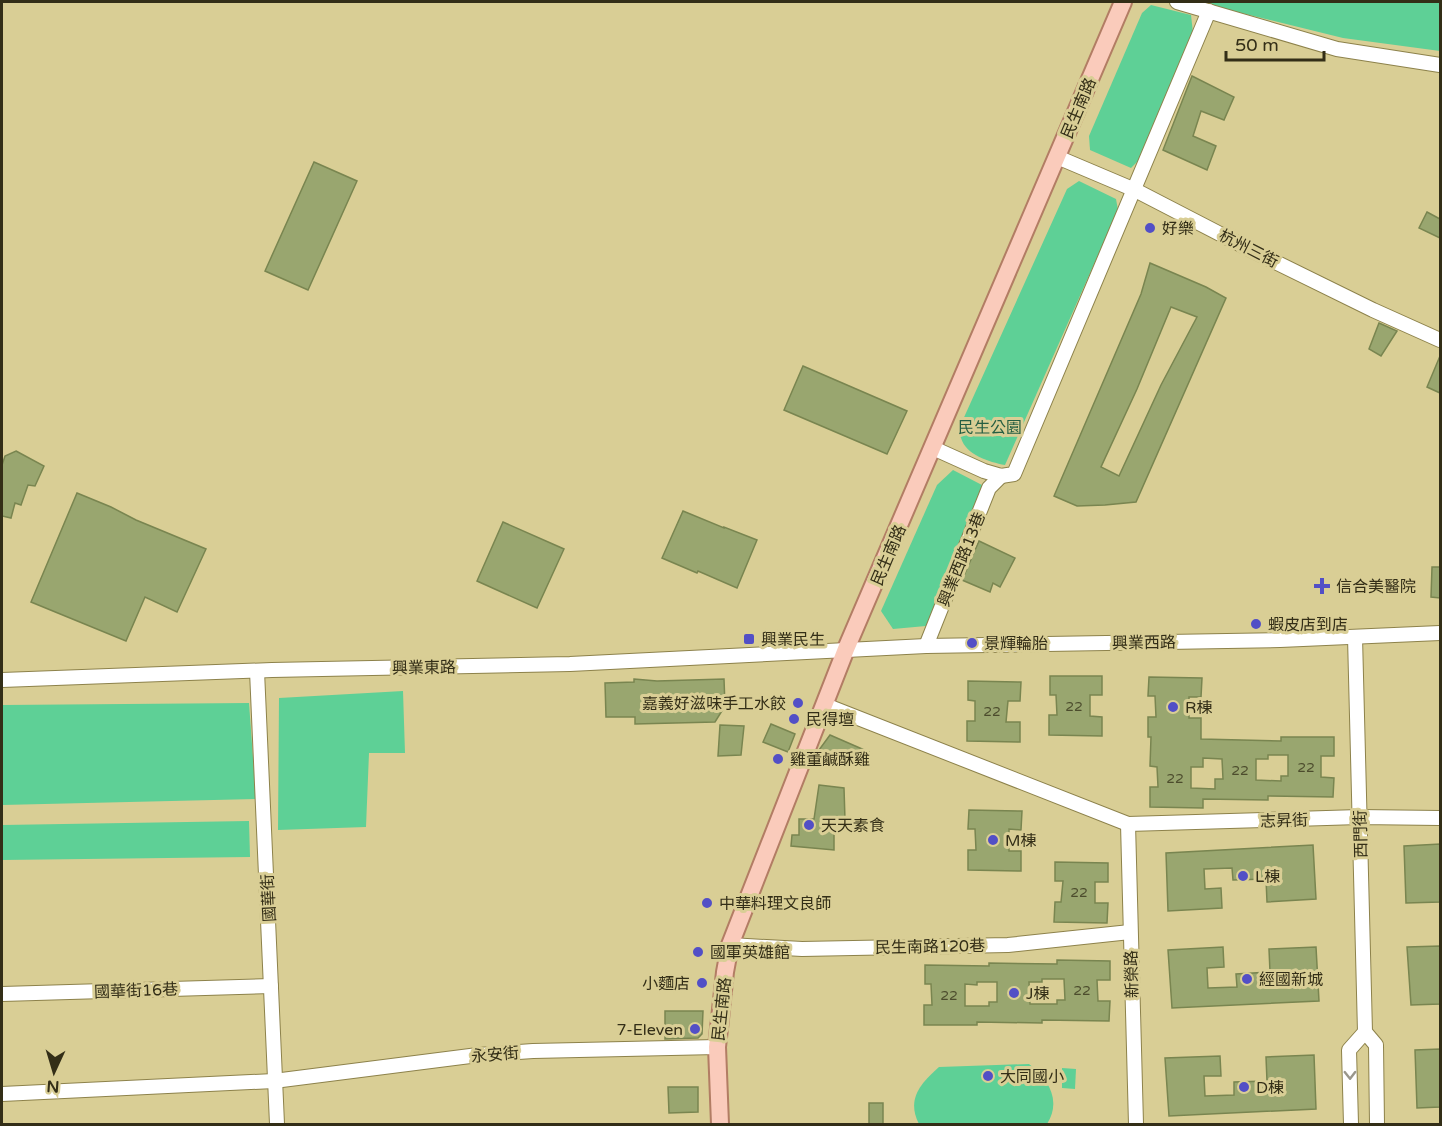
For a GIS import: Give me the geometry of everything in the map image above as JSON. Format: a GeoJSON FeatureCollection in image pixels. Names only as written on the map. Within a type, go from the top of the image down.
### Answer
{"type":"FeatureCollection","features":[{"type":"Feature","properties":{"kind":"main road","name":"民生南路"},"geometry":{"type":"LineString","coordinates":[[720,1125],[717,1047],[730,945],[846,650],[1123,2]]}},
{"type":"Feature","properties":{"kind":"street"},"geometry":{"type":"LineString","coordinates":[[1177,2],[1337,49],[1440,64]]}},
{"type":"Feature","properties":{"kind":"street"},"geometry":{"type":"LineString","coordinates":[[1135,190],[1209,11]]}},
{"type":"Feature","properties":{"kind":"street","name":"杭州三街"},"geometry":{"type":"LineString","coordinates":[[1057,157],[1135,190],[1253,251],[1440,340]]}},
{"type":"Feature","properties":{"kind":"street","name":"興業西路13巷"},"geometry":{"type":"LineString","coordinates":[[926,646],[989,488],[1001,476],[1014,474],[1135,190]]}},
{"type":"Feature","properties":{"kind":"street"},"geometry":{"type":"LineString","coordinates":[[933,448],[984,471],[1001,476]]}},
{"type":"Feature","properties":{"kind":"street","name":"興業西路"},"geometry":{"type":"LineString","coordinates":[[846,650],[926,646],[1280,640],[1440,633]]}},
{"type":"Feature","properties":{"kind":"street","name":"西門街"},"geometry":{"type":"LineString","coordinates":[[1355,637],[1365,1032],[1376,1045],[1377,1125]]}},
{"type":"Feature","properties":{"kind":"street","name":"興業東路"},"geometry":{"type":"LineString","coordinates":[[2,680],[257,671],[570,664],[846,650]]}},
{"type":"Feature","properties":{"kind":"street","name":"國華街"},"geometry":{"type":"LineString","coordinates":[[257,671],[277,1125]]}},
{"type":"Feature","properties":{"kind":"street"},"geometry":{"type":"LineString","coordinates":[[825,705],[1128,824]]}},
{"type":"Feature","properties":{"kind":"street","name":"志昇街"},"geometry":{"type":"LineString","coordinates":[[1128,824],[1359,818],[1440,819]]}},
{"type":"Feature","properties":{"kind":"street","name":"新榮路"},"geometry":{"type":"LineString","coordinates":[[1128,824],[1136,1125]]}},
{"type":"Feature","properties":{"kind":"street","name":"民生南路120巷"},"geometry":{"type":"LineString","coordinates":[[730,945],[802,949],[1008,945],[1130,932]]}},
{"type":"Feature","properties":{"kind":"street","name":"國華街16巷"},"geometry":{"type":"LineString","coordinates":[[2,994],[271,986]]}},
{"type":"Feature","properties":{"kind":"street"},"geometry":{"type":"LineString","coordinates":[[1351,1125],[1349,1050],[1365,1032]]}},
{"type":"Feature","properties":{"kind":"street","name":"永安街"},"geometry":{"type":"LineString","coordinates":[[2,1094],[274,1081],[478,1055],[533,1051],[717,1047]]}},
{"type":"Feature","properties":{"kind":"green space"},"geometry":{"type":"Polygon","coordinates":[[[1196,2],[1440,2],[1440,51],[1343,38],[1196,2]]]}},
{"type":"Feature","properties":{"kind":"green space"},"geometry":{"type":"Polygon","coordinates":[[[1151,5],[1191,15],[1193,33],[1139,160],[1131,168],[1090,150],[1089,136],[1142,13],[1151,5]]]}},
{"type":"Feature","properties":{"kind":"green space","name":"民生公園"},"geometry":{"type":"Polygon","coordinates":[[[1079,181],[1116,199],[1118,210],[1005,465],[992,462],[968,449],[960,436],[961,424],[1067,189],[1079,181]]]}},
{"type":"Feature","properties":{"kind":"green space","name":"民生公園"},"geometry":{"type":"Polygon","coordinates":[[[953,470],[982,485],[976,504],[926,626],[893,629],[881,611],[937,485],[953,470]]]}},
{"type":"Feature","properties":{"kind":"green space"},"geometry":{"type":"Polygon","coordinates":[[[403,691],[405,753],[369,753],[366,827],[278,830],[279,698],[403,691]]]}},
{"type":"Feature","properties":{"kind":"green space"},"geometry":{"type":"Polygon","coordinates":[[[249,703],[256,799],[2,805],[2,705],[249,703]]]}},
{"type":"Feature","properties":{"kind":"green space"},"geometry":{"type":"Polygon","coordinates":[[[249,821],[250,857],[2,860],[2,825],[249,821]]]}},
{"type":"Feature","properties":{"kind":"green space"},"geometry":{"type":"Polygon","coordinates":[[[1029,1064],[1042,1076],[1051,1091],[1053,1107],[1047,1124],[919,1124],[914,1107],[917,1092],[926,1079],[939,1067],[1029,1064]]]}},
{"type":"Feature","properties":{"kind":"green space"},"geometry":{"type":"Polygon","coordinates":[[[1062,1068],[1076,1069],[1075,1089],[1062,1088],[1062,1068]]]}},
{"type":"Feature","properties":{"kind":"building"},"geometry":{"type":"Polygon","coordinates":[[[1192,76],[1234,97],[1224,120],[1201,111],[1193,136],[1216,146],[1207,170],[1163,150],[1192,76]]]}},
{"type":"Feature","properties":{"kind":"building"},"geometry":{"type":"Polygon","coordinates":[[[314,162],[357,181],[308,290],[265,271],[314,162]]]}},
{"type":"Feature","properties":{"kind":"building"},"geometry":{"type":"Polygon","coordinates":[[[1427,212],[1440,219],[1440,238],[1419,228],[1427,212]]]}},
{"type":"Feature","properties":{"kind":"building"},"geometry":{"type":"Polygon","coordinates":[[[1150,263],[1226,298],[1136,502],[1077,506],[1054,496],[1141,294],[1150,263]],[[1171,307],[1101,467],[1119,476],[1161,385],[1197,317],[1171,307]]]}},
{"type":"Feature","properties":{"kind":"building"},"geometry":{"type":"Polygon","coordinates":[[[1379,323],[1397,331],[1381,356],[1369,349],[1379,323]]]}},
{"type":"Feature","properties":{"kind":"building"},"geometry":{"type":"Polygon","coordinates":[[[1440,356],[1440,393],[1427,387],[1440,356]]]}},
{"type":"Feature","properties":{"kind":"building"},"geometry":{"type":"Polygon","coordinates":[[[803,366],[907,411],[887,454],[784,410],[803,366]]]}},
{"type":"Feature","properties":{"kind":"building"},"geometry":{"type":"Polygon","coordinates":[[[16,451],[44,466],[35,486],[28,485],[21,505],[15,503],[11,518],[2,516],[2,465],[5,456],[16,451]]]}},
{"type":"Feature","properties":{"kind":"building"},"geometry":{"type":"Polygon","coordinates":[[[77,493],[206,549],[177,612],[145,597],[126,641],[31,602],[77,493]]]}},
{"type":"Feature","properties":{"kind":"building"},"geometry":{"type":"Polygon","coordinates":[[[683,511],[757,540],[737,588],[662,558],[683,511]]]}},
{"type":"Feature","properties":{"kind":"building"},"geometry":{"type":"Polygon","coordinates":[[[503,522],[564,549],[537,608],[477,581],[503,522]]]}},
{"type":"Feature","properties":{"kind":"building"},"geometry":{"type":"Polygon","coordinates":[[[979,541],[1015,558],[1000,587],[993,583],[990,592],[962,580],[979,541]]]}},
{"type":"Feature","properties":{"kind":"building"},"geometry":{"type":"Polygon","coordinates":[[[1432,567],[1440,567],[1440,598],[1431,597],[1432,567]]]}},
{"type":"Feature","properties":{"kind":"building"},"geometry":{"type":"Polygon","coordinates":[[[1050,676],[1102,676],[1102,695],[1090,695],[1090,716],[1102,717],[1102,736],[1049,735],[1049,715],[1057,715],[1056,695],[1050,695],[1050,676]]]}},
{"type":"Feature","properties":{"kind":"building"},"geometry":{"type":"Polygon","coordinates":[[[1149,677],[1202,678],[1201,697],[1189,697],[1189,718],[1201,718],[1201,739],[1281,741],[1281,737],[1334,737],[1334,756],[1321,756],[1321,777],[1334,778],[1333,797],[1268,796],[1268,800],[1203,799],[1203,808],[1150,807],[1150,787],[1158,787],[1157,767],[1150,766],[1151,737],[1148,737],[1148,717],[1156,717],[1155,696],[1148,696],[1149,677]],[[1268,755],[1268,759],[1256,759],[1256,780],[1281,781],[1281,776],[1288,776],[1288,755],[1268,755]],[[1203,758],[1203,767],[1191,767],[1191,788],[1215,789],[1215,779],[1223,779],[1222,759],[1203,758]]]}},
{"type":"Feature","properties":{"kind":"building"},"geometry":{"type":"Polygon","coordinates":[[[634,679],[657,681],[724,679],[725,706],[715,722],[635,724],[635,717],[606,717],[605,683],[634,682],[634,679]]]}},
{"type":"Feature","properties":{"kind":"building"},"geometry":{"type":"Polygon","coordinates":[[[968,681],[1021,682],[1020,701],[1008,701],[1006,722],[1020,722],[1020,742],[967,741],[967,721],[975,721],[975,701],[968,700],[968,681]]]}},
{"type":"Feature","properties":{"kind":"building"},"geometry":{"type":"Polygon","coordinates":[[[771,724],[795,734],[788,752],[763,742],[771,724]]]}},
{"type":"Feature","properties":{"kind":"building"},"geometry":{"type":"Polygon","coordinates":[[[720,725],[744,726],[741,755],[718,756],[720,725]]]}},
{"type":"Feature","properties":{"kind":"building"},"geometry":{"type":"Polygon","coordinates":[[[830,735],[869,752],[868,755],[835,750],[812,764],[816,754],[830,735]]]}},
{"type":"Feature","properties":{"kind":"building"},"geometry":{"type":"Polygon","coordinates":[[[819,785],[844,788],[844,831],[834,831],[834,850],[791,846],[792,835],[799,835],[799,819],[814,819],[819,785]]]}},
{"type":"Feature","properties":{"kind":"building","name":"M棟"},"geometry":{"type":"Polygon","coordinates":[[[969,810],[1022,811],[1021,830],[1009,829],[1009,851],[1021,851],[1021,871],[968,870],[968,850],[976,850],[975,829],[968,829],[969,810]]]}},
{"type":"Feature","properties":{"kind":"building"},"geometry":{"type":"Polygon","coordinates":[[[1440,844],[1440,902],[1406,903],[1404,846],[1440,844]]]}},
{"type":"Feature","properties":{"kind":"building","name":"L棟"},"geometry":{"type":"Polygon","coordinates":[[[1313,845],[1316,899],[1267,902],[1266,879],[1233,880],[1232,868],[1204,869],[1205,889],[1221,888],[1222,908],[1168,911],[1166,853],[1313,845]]]}},
{"type":"Feature","properties":{"kind":"building"},"geometry":{"type":"Polygon","coordinates":[[[1055,862],[1108,863],[1108,882],[1095,882],[1095,903],[1108,903],[1107,923],[1054,922],[1055,902],[1061,902],[1063,881],[1055,881],[1055,862]]]}},
{"type":"Feature","properties":{"kind":"building"},"geometry":{"type":"Polygon","coordinates":[[[1440,946],[1440,1004],[1411,1005],[1407,947],[1440,946]]]}},
{"type":"Feature","properties":{"kind":"building","name":"經國新城"},"geometry":{"type":"Polygon","coordinates":[[[1223,947],[1224,967],[1207,968],[1208,988],[1237,987],[1236,974],[1270,972],[1269,949],[1316,947],[1319,1001],[1172,1008],[1168,950],[1223,947]]]}},
{"type":"Feature","properties":{"kind":"building"},"geometry":{"type":"Polygon","coordinates":[[[1057,960],[1110,961],[1110,980],[1097,980],[1098,1001],[1110,1001],[1109,1021],[1042,1020],[1042,1023],[977,1022],[977,1025],[924,1025],[924,1005],[932,1005],[931,984],[925,984],[925,965],[1057,964],[1057,960]],[[1042,979],[1042,982],[1029,982],[1030,1004],[1057,1004],[1057,1000],[1065,1000],[1064,979],[1042,979]],[[977,982],[977,985],[965,984],[965,1006],[989,1006],[989,1002],[997,1002],[997,982],[977,982]]]}},
{"type":"Feature","properties":{"kind":"building"},"geometry":{"type":"Polygon","coordinates":[[[665,1011],[703,1011],[702,1034],[698,1038],[665,1039],[665,1011]]]}},
{"type":"Feature","properties":{"kind":"building"},"geometry":{"type":"Polygon","coordinates":[[[1440,1049],[1440,1107],[1417,1108],[1415,1050],[1440,1049]]]}},
{"type":"Feature","properties":{"kind":"building","name":"D棟"},"geometry":{"type":"Polygon","coordinates":[[[1314,1055],[1316,1109],[1169,1116],[1165,1058],[1220,1056],[1221,1076],[1204,1076],[1205,1096],[1234,1095],[1234,1082],[1267,1081],[1266,1057],[1314,1055]]]}},
{"type":"Feature","properties":{"kind":"building"},"geometry":{"type":"Polygon","coordinates":[[[668,1087],[698,1087],[698,1112],[669,1113],[668,1087]]]}},
{"type":"Feature","properties":{"kind":"building"},"geometry":{"type":"Polygon","coordinates":[[[869,1103],[883,1103],[883,1125],[869,1125],[869,1103]]]}},
{"type":"Feature","properties":{"kind":"place","name":"好樂"},"geometry":{"type":"Point","coordinates":[1150,228]}},
{"type":"Feature","properties":{"kind":"place","name":"信合美醫院"},"geometry":{"type":"Point","coordinates":[1322,586]}},
{"type":"Feature","properties":{"kind":"place","name":"蝦皮店到店"},"geometry":{"type":"Point","coordinates":[1256,624]}},
{"type":"Feature","properties":{"kind":"place","name":"興業民生"},"geometry":{"type":"Point","coordinates":[749,639]}},
{"type":"Feature","properties":{"kind":"place","name":"景輝輪胎"},"geometry":{"type":"Point","coordinates":[972,643]}},
{"type":"Feature","properties":{"kind":"place","name":"嘉義好滋味手工水餃"},"geometry":{"type":"Point","coordinates":[798,703]}},
{"type":"Feature","properties":{"kind":"place","name":"R棟"},"geometry":{"type":"Point","coordinates":[1173,707]}},
{"type":"Feature","properties":{"kind":"place","name":"民得壇"},"geometry":{"type":"Point","coordinates":[794,719]}},
{"type":"Feature","properties":{"kind":"place","name":"雞董鹹酥雞"},"geometry":{"type":"Point","coordinates":[778,759]}},
{"type":"Feature","properties":{"kind":"place","name":"天天素食"},"geometry":{"type":"Point","coordinates":[809,825]}},
{"type":"Feature","properties":{"kind":"place","name":"M棟"},"geometry":{"type":"Point","coordinates":[993,840]}},
{"type":"Feature","properties":{"kind":"place","name":"L棟"},"geometry":{"type":"Point","coordinates":[1243,876]}},
{"type":"Feature","properties":{"kind":"place","name":"中華料理文良師"},"geometry":{"type":"Point","coordinates":[707,903]}},
{"type":"Feature","properties":{"kind":"place","name":"國軍英雄館"},"geometry":{"type":"Point","coordinates":[698,952]}},
{"type":"Feature","properties":{"kind":"place","name":"經國新城"},"geometry":{"type":"Point","coordinates":[1247,979]}},
{"type":"Feature","properties":{"kind":"place","name":"小麵店"},"geometry":{"type":"Point","coordinates":[702,983]}},
{"type":"Feature","properties":{"kind":"place","name":"J棟"},"geometry":{"type":"Point","coordinates":[1014,993]}},
{"type":"Feature","properties":{"kind":"place","name":"7-Eleven"},"geometry":{"type":"Point","coordinates":[695,1029]}},
{"type":"Feature","properties":{"kind":"place","name":"大同國小"},"geometry":{"type":"Point","coordinates":[988,1076]}},
{"type":"Feature","properties":{"kind":"place","name":"D棟"},"geometry":{"type":"Point","coordinates":[1244,1087]}}]}
